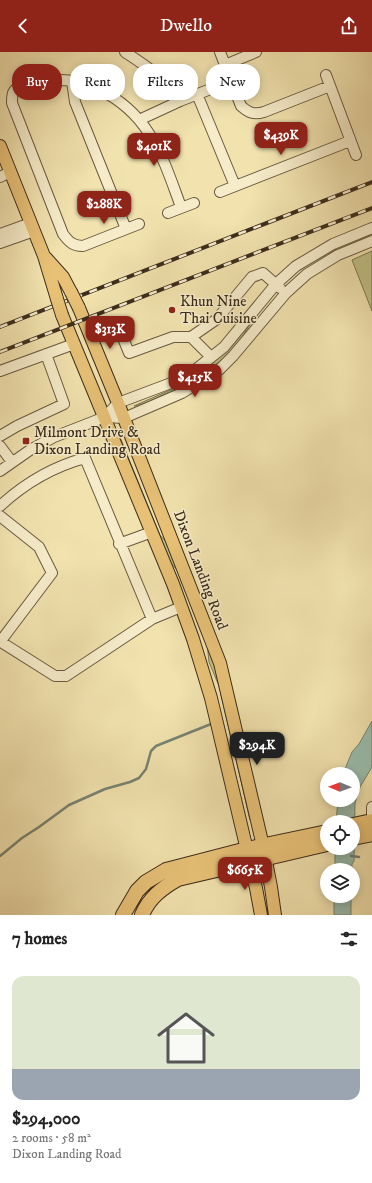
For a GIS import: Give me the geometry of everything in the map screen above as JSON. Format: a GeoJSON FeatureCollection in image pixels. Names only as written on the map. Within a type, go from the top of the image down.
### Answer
{"type":"FeatureCollection","features":[{"type":"Feature","properties":{"kind":"highway"},"geometry":{"type":"LineString","coordinates":[[360,827],[372,830]]}},
{"type":"Feature","properties":{"kind":"highway"},"geometry":{"type":"LineString","coordinates":[[360,835],[372,830]]}},
{"type":"Feature","properties":{"kind":"highway"},"geometry":{"type":"LineString","coordinates":[[142,915],[149,902],[156,894],[178,879],[248,856],[320,840]]}},
{"type":"Feature","properties":{"kind":"highway"},"geometry":{"type":"LineString","coordinates":[[123,915],[137,891],[146,882],[177,866],[248,856]]}},
{"type":"Feature","properties":{"kind":"main road","name":"Dixon Landing Road"},"geometry":{"type":"LineString","coordinates":[[0,146],[5,174],[32,227],[44,256],[62,314],[152,532],[193,638],[211,698],[261,915]]}},
{"type":"Feature","properties":{"kind":"main road","name":"Dixon Landing Road"},"geometry":{"type":"LineString","coordinates":[[44,256],[63,277],[92,338],[220,663],[264,852],[275,915]]}},
{"type":"Feature","properties":{"kind":"street"},"geometry":{"type":"LineString","coordinates":[[125,52],[168,84],[180,101],[139,120]]}},
{"type":"Feature","properties":{"kind":"street"},"geometry":{"type":"LineString","coordinates":[[220,52],[225,64]]}},
{"type":"Feature","properties":{"kind":"street"},"geometry":{"type":"LineString","coordinates":[[227,64],[256,52]]}},
{"type":"Feature","properties":{"kind":"street"},"geometry":{"type":"LineString","coordinates":[[326,75],[356,155]]}},
{"type":"Feature","properties":{"kind":"street"},"geometry":{"type":"LineString","coordinates":[[70,81],[60,80],[21,86],[15,89],[12,93],[12,103],[64,234],[70,243],[77,246],[83,246],[139,224]]}},
{"type":"Feature","properties":{"kind":"street"},"geometry":{"type":"LineString","coordinates":[[239,100],[241,106],[247,112],[256,114],[330,86]]}},
{"type":"Feature","properties":{"kind":"street"},"geometry":{"type":"LineString","coordinates":[[198,96],[235,186]]}},
{"type":"Feature","properties":{"kind":"street"},"geometry":{"type":"LineString","coordinates":[[75,100],[126,229]]}},
{"type":"Feature","properties":{"kind":"street"},"geometry":{"type":"LineString","coordinates":[[118,100],[127,106],[139,120],[160,153],[181,207]]}},
{"type":"Feature","properties":{"kind":"street"},"geometry":{"type":"LineString","coordinates":[[220,192],[350,141]]}},
{"type":"Feature","properties":{"kind":"street"},"geometry":{"type":"LineString","coordinates":[[168,213],[194,203]]}},
{"type":"Feature","properties":{"kind":"street"},"geometry":{"type":"LineString","coordinates":[[0,234],[32,227]]}},
{"type":"Feature","properties":{"kind":"street"},"geometry":{"type":"LineString","coordinates":[[0,243],[32,227]]}},
{"type":"Feature","properties":{"kind":"street"},"geometry":{"type":"LineString","coordinates":[[105,417],[118,403],[179,380],[195,370],[224,347],[276,284],[296,266],[333,244],[372,228]]}},
{"type":"Feature","properties":{"kind":"street"},"geometry":{"type":"LineString","coordinates":[[0,471],[30,450],[54,437],[105,417],[124,418],[182,393],[219,370],[233,356],[286,293],[307,274],[338,255],[372,241]]}},
{"type":"Feature","properties":{"kind":"street"},"geometry":{"type":"LineString","coordinates":[[92,338],[119,328],[129,353],[173,336],[191,337],[218,319],[252,276],[264,273],[286,293]]}},
{"type":"Feature","properties":{"kind":"street"},"geometry":{"type":"LineString","coordinates":[[191,337],[211,357]]}},
{"type":"Feature","properties":{"kind":"street"},"geometry":{"type":"LineString","coordinates":[[0,371],[74,344]]}},
{"type":"Feature","properties":{"kind":"street"},"geometry":{"type":"LineString","coordinates":[[0,436],[17,426],[64,404],[46,354]]}},
{"type":"Feature","properties":{"kind":"street"},"geometry":{"type":"LineString","coordinates":[[0,446],[12,462]]}},
{"type":"Feature","properties":{"kind":"street"},"geometry":{"type":"LineString","coordinates":[[0,506],[28,483],[42,475],[68,462],[85,458],[119,544],[152,619]]}},
{"type":"Feature","properties":{"kind":"street"},"geometry":{"type":"LineString","coordinates":[[0,516],[39,546],[52,573],[0,642],[55,676],[66,676],[152,619],[181,608]]}},
{"type":"Feature","properties":{"kind":"street"},"geometry":{"type":"LineString","coordinates":[[119,544],[152,532]]}},
{"type":"Feature","properties":{"kind":"street"},"geometry":{"type":"LineString","coordinates":[[372,807],[372,815]]}},
{"type":"Feature","properties":{"kind":"green space"},"geometry":{"type":"Polygon","coordinates":[[[372,251],[372,311],[352,260],[372,251]]]}},
{"type":"Feature","properties":{"kind":"green space"},"geometry":{"type":"Polygon","coordinates":[[[260,310],[237,345],[218,363],[183,385],[148,402],[134,406],[179,386],[206,370],[260,310]]]}},
{"type":"Feature","properties":{"kind":"green space"},"geometry":{"type":"Polygon","coordinates":[[[117,430],[160,535],[169,545],[178,571],[170,562],[117,430]]]}},
{"type":"Feature","properties":{"kind":"green space"},"geometry":{"type":"Polygon","coordinates":[[[207,643],[216,670],[250,820],[219,686],[209,662],[207,643]]]}},
{"type":"Feature","properties":{"kind":"shaded area"},"geometry":{"type":"Polygon","coordinates":[[[372,721],[372,767],[360,787],[360,767],[346,767],[352,752],[359,744],[372,721]]]}},
{"type":"Feature","properties":{"kind":"shaded area"},"geometry":{"type":"Polygon","coordinates":[[[337,807],[355,807],[355,815],[337,815],[337,807]]]}},
{"type":"Feature","properties":{"kind":"shaded area"},"geometry":{"type":"Polygon","coordinates":[[[335,855],[354,855],[353,863],[335,863],[335,855]]]}},
{"type":"Feature","properties":{"kind":"shaded area"},"geometry":{"type":"Polygon","coordinates":[[[334,903],[351,903],[351,915],[334,915],[334,903]]]}},
{"type":"Feature","properties":{"kind":"waterway"},"geometry":{"type":"LineString","coordinates":[[0,856],[22,838],[69,805],[105,789],[139,778],[146,769],[151,751],[156,746],[211,724]]}},
{"type":"Feature","properties":{"kind":"waterway"},"geometry":{"type":"LineString","coordinates":[[351,856],[359,857]]}},
{"type":"Feature","properties":{"kind":"railway"},"geometry":{"type":"LineString","coordinates":[[0,327],[372,182]]}},
{"type":"Feature","properties":{"kind":"railway"},"geometry":{"type":"LineString","coordinates":[[0,352],[372,208]]}},
{"type":"Feature","properties":{"kind":"place","name":"Khun Nine Thai Cuisine"},"geometry":{"type":"Point","coordinates":[172,310]}},
{"type":"Feature","properties":{"kind":"place","name":"Milmont Drive & Dixon Landing Road"},"geometry":{"type":"Point","coordinates":[26,441]}}]}
